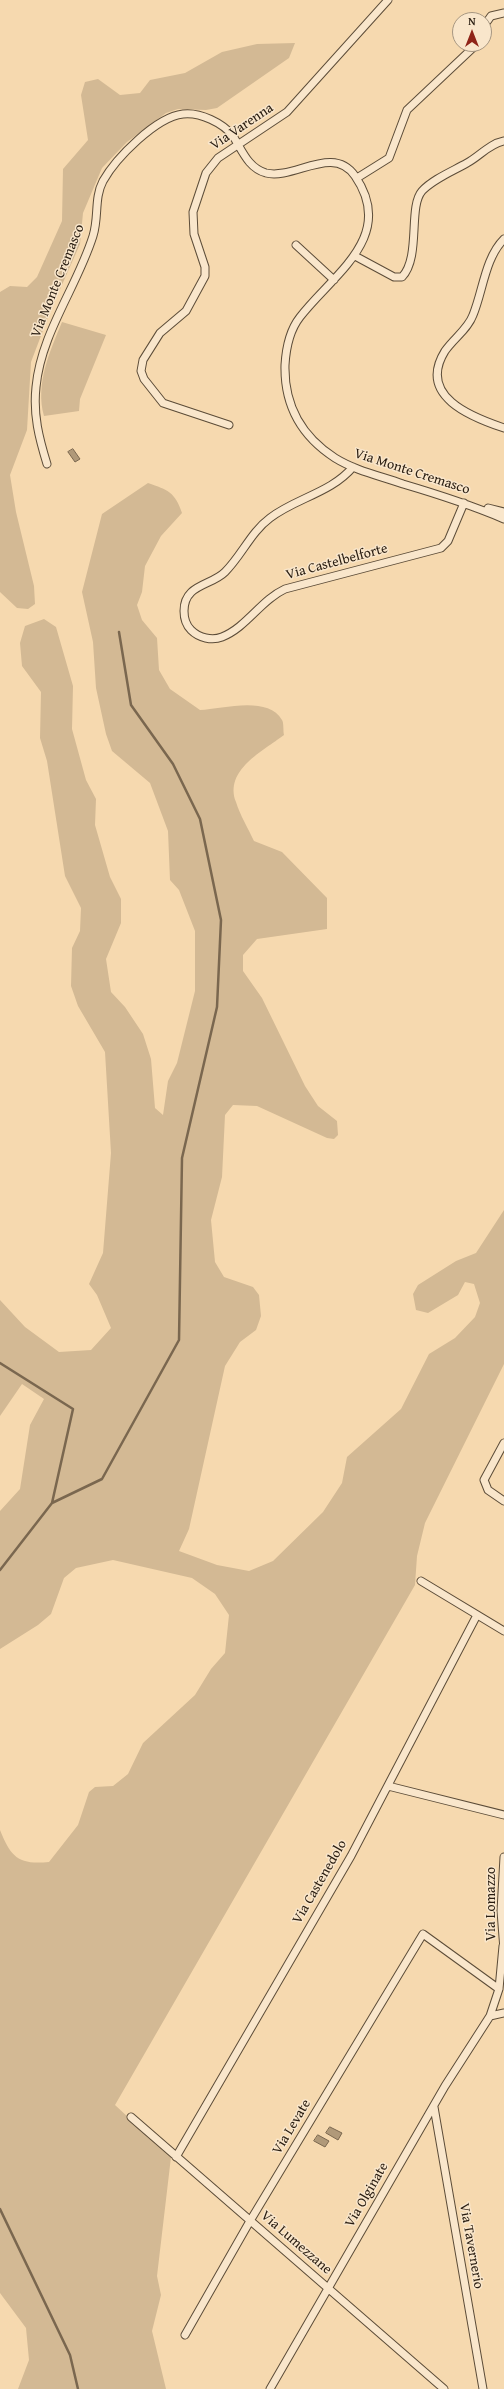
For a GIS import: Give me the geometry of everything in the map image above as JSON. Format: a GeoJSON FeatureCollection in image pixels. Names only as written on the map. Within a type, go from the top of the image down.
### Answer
{"type":"FeatureCollection","features":[{"type":"Feature","properties":{"kind":"street","name":"Via Varenna"},"geometry":{"type":"LineString","coordinates":[[229,425],[163,403],[144,379],[142,371],[143,360],[160,333],[186,311],[204,279],[206,270],[194,234],[192,212],[209,168],[218,158],[287,112],[388,0]]}},
{"type":"Feature","properties":{"kind":"street"},"geometry":{"type":"LineString","coordinates":[[492,16],[504,13]]}},
{"type":"Feature","properties":{"kind":"street"},"geometry":{"type":"LineString","coordinates":[[357,178],[389,158],[407,110],[469,52]]}},
{"type":"Feature","properties":{"kind":"street","name":"Via Monte Cremasco"},"geometry":{"type":"LineString","coordinates":[[47,464],[35,420],[36,385],[46,346],[93,236],[97,196],[105,178],[141,138],[177,115],[191,114],[204,117],[225,129],[253,166],[266,173],[280,173],[330,163],[346,167],[357,178],[365,197],[369,216],[366,234],[355,256],[295,326],[287,345],[285,384],[291,409],[302,429],[326,452],[352,467],[464,503],[504,519]]}},
{"type":"Feature","properties":{"kind":"street"},"geometry":{"type":"LineString","coordinates":[[355,256],[394,277],[403,276],[410,260],[418,201],[422,192],[474,159],[488,148],[504,141]]}},
{"type":"Feature","properties":{"kind":"street"},"geometry":{"type":"LineString","coordinates":[[504,240],[493,254],[473,316],[445,351],[439,365],[438,376],[442,393],[451,403],[504,428]]}},
{"type":"Feature","properties":{"kind":"street"},"geometry":{"type":"LineString","coordinates":[[296,245],[334,280]]}},
{"type":"Feature","properties":{"kind":"street","name":"Via Castelbelforte"},"geometry":{"type":"LineString","coordinates":[[352,467],[333,485],[268,519],[224,573],[191,592],[185,601],[184,614],[187,626],[192,632],[205,638],[222,637],[242,623],[273,595],[285,589],[441,548],[448,541],[464,503]]}},
{"type":"Feature","properties":{"kind":"street"},"geometry":{"type":"LineString","coordinates":[[464,503],[504,512]]}},
{"type":"Feature","properties":{"kind":"street"},"geometry":{"type":"LineString","coordinates":[[504,1442],[484,1480],[488,1490],[504,1501]]}},
{"type":"Feature","properties":{"kind":"street"},"geometry":{"type":"LineString","coordinates":[[421,1581],[504,1632]]}},
{"type":"Feature","properties":{"kind":"street","name":"Via Castenedolo"},"geometry":{"type":"LineString","coordinates":[[176,2157],[351,1856],[477,1615]]}},
{"type":"Feature","properties":{"kind":"street"},"geometry":{"type":"LineString","coordinates":[[388,1786],[504,1816]]}},
{"type":"Feature","properties":{"kind":"street","name":"Via Lomazzo"},"geometry":{"type":"LineString","coordinates":[[504,1857],[501,1910],[504,1947]]}},
{"type":"Feature","properties":{"kind":"street","name":"Via Levate"},"geometry":{"type":"LineString","coordinates":[[185,2335],[250,2221],[423,1934],[499,1989]]}},
{"type":"Feature","properties":{"kind":"street","name":"Via Olginate"},"geometry":{"type":"LineString","coordinates":[[270,2389],[434,2107],[444,2086],[490,2016],[499,1989],[504,1947]]}},
{"type":"Feature","properties":{"kind":"street"},"geometry":{"type":"LineString","coordinates":[[490,2016],[504,2013]]}},
{"type":"Feature","properties":{"kind":"street","name":"Via Tavernerio"},"geometry":{"type":"LineString","coordinates":[[434,2107],[483,2389]]}},
{"type":"Feature","properties":{"kind":"street","name":"Via Lumezzane"},"geometry":{"type":"LineString","coordinates":[[130,2117],[444,2389]]}},
{"type":"Feature","properties":{"kind":"shaded area"},"geometry":{"type":"Polygon","coordinates":[[[295,43],[289,58],[217,108],[206,110],[178,109],[166,113],[127,142],[102,168],[83,213],[80,244],[50,312],[31,362],[27,430],[10,475],[16,512],[34,586],[35,604],[28,609],[17,608],[0,592],[0,292],[10,286],[27,287],[37,277],[62,221],[63,169],[88,140],[81,95],[85,82],[98,79],[120,95],[140,93],[150,80],[185,73],[222,52],[257,44],[295,43]]]}},
{"type":"Feature","properties":{"kind":"shaded area"},"geometry":{"type":"Polygon","coordinates":[[[62,322],[106,335],[80,399],[79,411],[44,416],[41,392],[45,368],[62,322]]]}},
{"type":"Feature","properties":{"kind":"shaded area"},"geometry":{"type":"Polygon","coordinates":[[[73,449],[80,459],[75,462],[68,452],[73,449]]]}},
{"type":"Feature","properties":{"kind":"shaded area"},"geometry":{"type":"Polygon","coordinates":[[[148,483],[170,493],[177,500],[182,513],[161,536],[145,566],[142,592],[137,605],[142,620],[157,638],[159,670],[170,689],[200,710],[244,705],[256,706],[275,712],[283,721],[284,735],[256,755],[240,771],[235,780],[234,791],[236,802],[254,841],[282,852],[327,898],[327,929],[257,939],[243,955],[243,971],[262,998],[305,1086],[318,1106],[337,1121],[338,1135],[334,1139],[327,1138],[257,1106],[233,1105],[225,1115],[222,1177],[211,1220],[215,1262],[224,1277],[253,1287],[259,1295],[261,1316],[256,1330],[240,1342],[225,1366],[189,1529],[179,1551],[217,1565],[249,1571],[273,1561],[323,1512],[342,1483],[347,1457],[401,1409],[429,1354],[455,1338],[475,1317],[480,1303],[474,1284],[465,1282],[458,1295],[428,1313],[416,1310],[413,1294],[418,1285],[456,1261],[476,1253],[504,1210],[504,1364],[425,1523],[417,1556],[415,1585],[115,2105],[171,2157],[157,2276],[161,2295],[152,2331],[166,2389],[18,2389],[29,2360],[26,2328],[0,2293],[0,1830],[8,1847],[17,1857],[30,1862],[49,1862],[78,1825],[89,1792],[95,1787],[113,1786],[128,1774],[143,1743],[195,1695],[211,1669],[225,1653],[229,1615],[215,1594],[192,1578],[113,1560],[76,1568],[64,1578],[51,1614],[38,1625],[0,1649],[0,1511],[20,1489],[30,1425],[44,1399],[22,1384],[0,1416],[0,1300],[25,1327],[59,1352],[91,1350],[111,1328],[97,1295],[89,1284],[103,1253],[111,1153],[105,1052],[78,1006],[71,986],[72,948],[80,931],[81,908],[65,876],[47,761],[40,738],[41,692],[22,666],[20,643],[25,626],[44,619],[56,627],[73,686],[72,729],[86,780],[96,799],[95,825],[110,877],[121,899],[121,923],[106,959],[111,992],[125,1007],[143,1034],[151,1059],[155,1108],[163,1115],[168,1081],[177,1063],[195,991],[195,931],[179,890],[170,880],[168,831],[150,783],[112,751],[106,734],[96,688],[93,642],[82,592],[102,514],[148,483]]]}},
{"type":"Feature","properties":{"kind":"shaded area"},"geometry":{"type":"Polygon","coordinates":[[[330,2127],[342,2133],[338,2140],[326,2133],[330,2127]]]}},
{"type":"Feature","properties":{"kind":"shaded area"},"geometry":{"type":"Polygon","coordinates":[[[318,2135],[329,2141],[325,2147],[314,2141],[318,2135]]]}},
{"type":"Feature","properties":{"kind":"waterway"},"geometry":{"type":"LineString","coordinates":[[52,1503],[102,1479],[179,1340],[182,1158],[217,1007],[221,920],[200,819],[173,764],[131,705],[119,632]]}},
{"type":"Feature","properties":{"kind":"waterway"},"geometry":{"type":"LineString","coordinates":[[0,1363],[73,1409],[52,1503],[0,1570]]}},
{"type":"Feature","properties":{"kind":"waterway"},"geometry":{"type":"LineString","coordinates":[[0,2209],[70,2355],[78,2389]]}}]}
